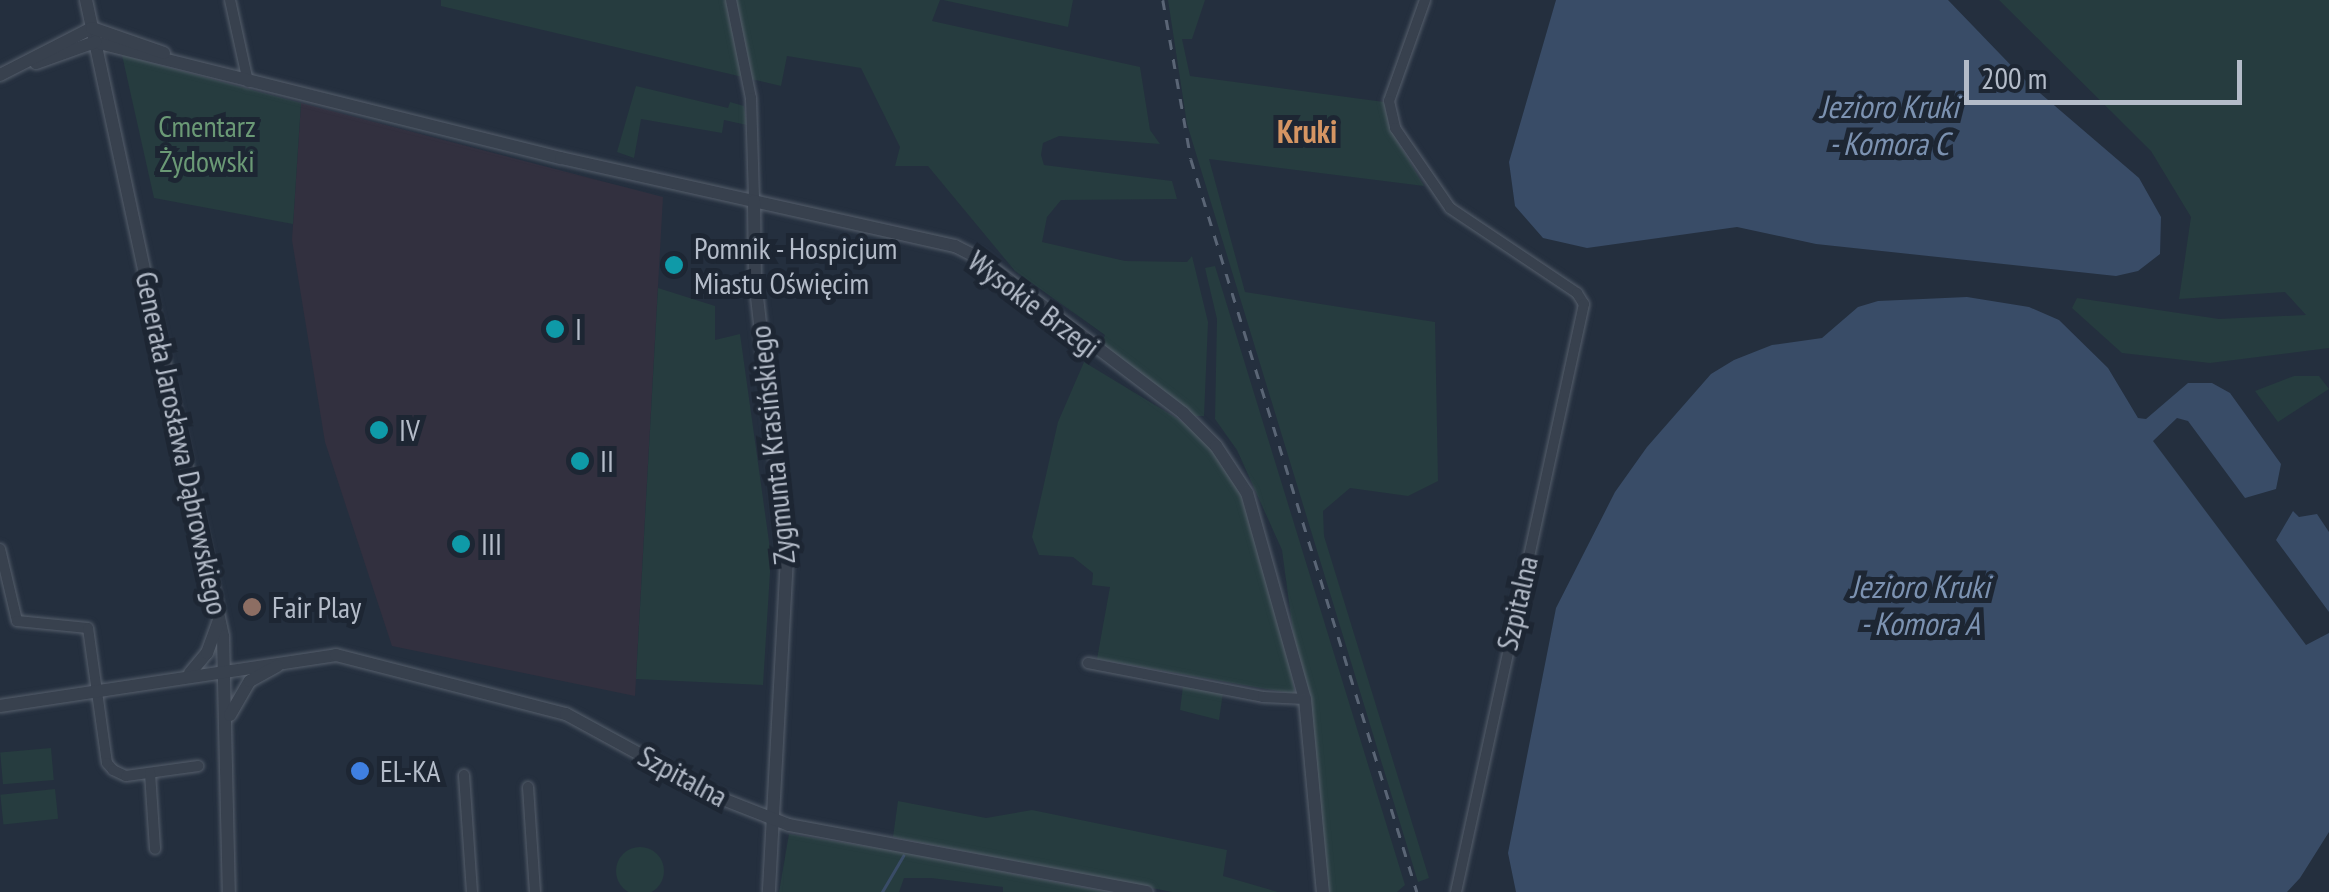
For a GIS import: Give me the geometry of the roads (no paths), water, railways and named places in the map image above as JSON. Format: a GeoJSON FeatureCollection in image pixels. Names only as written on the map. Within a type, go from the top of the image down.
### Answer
{"type":"FeatureCollection","features":[{"type":"Feature","properties":{"kind":"street","name":"Generała Jarosława Dąbrowskiego"},"geometry":{"type":"LineString","coordinates":[[86,0],[220,615],[229,717],[229,892]]}},
{"type":"Feature","properties":{"kind":"street"},"geometry":{"type":"LineString","coordinates":[[230,0],[248,82]]}},
{"type":"Feature","properties":{"kind":"street","name":"Zygmunta Krasińskiego"},"geometry":{"type":"LineString","coordinates":[[731,0],[751,98],[754,280],[787,547],[768,892]]}},
{"type":"Feature","properties":{"kind":"street","name":"Szpitalna"},"geometry":{"type":"LineString","coordinates":[[1425,0],[1408,36],[1389,101],[1395,128],[1430,186],[1450,208],[1577,293],[1584,304],[1456,890],[1442,892]]}},
{"type":"Feature","properties":{"kind":"street"},"geometry":{"type":"LineString","coordinates":[[0,75],[61,54],[94,35]]}},
{"type":"Feature","properties":{"kind":"street"},"geometry":{"type":"LineString","coordinates":[[0,75],[94,35]]}},
{"type":"Feature","properties":{"kind":"street","name":"Wysokie Brzegi"},"geometry":{"type":"LineString","coordinates":[[94,35],[248,82],[969,252],[1200,429],[1256,512],[1306,699],[1323,892]]}},
{"type":"Feature","properties":{"kind":"street"},"geometry":{"type":"LineString","coordinates":[[61,54],[81,57],[101,72]]}},
{"type":"Feature","properties":{"kind":"street"},"geometry":{"type":"LineString","coordinates":[[0,549],[16,621],[88,628],[107,763],[126,776],[198,766]]}},
{"type":"Feature","properties":{"kind":"street"},"geometry":{"type":"LineString","coordinates":[[190,673],[207,653],[220,615]]}},
{"type":"Feature","properties":{"kind":"street","name":"Szpitalna"},"geometry":{"type":"LineString","coordinates":[[0,706],[190,673],[336,654],[528,701],[591,726],[720,798],[770,818],[1147,892]]}},
{"type":"Feature","properties":{"kind":"street"},"geometry":{"type":"LineString","coordinates":[[229,717],[250,682],[292,658]]}},
{"type":"Feature","properties":{"kind":"street"},"geometry":{"type":"LineString","coordinates":[[1088,663],[1263,697],[1306,699]]}},
{"type":"Feature","properties":{"kind":"street"},"geometry":{"type":"LineString","coordinates":[[150,773],[155,849]]}},
{"type":"Feature","properties":{"kind":"street"},"geometry":{"type":"LineString","coordinates":[[464,775],[472,892]]}},
{"type":"Feature","properties":{"kind":"street"},"geometry":{"type":"LineString","coordinates":[[528,788],[535,892]]}},
{"type":"Feature","properties":{"kind":"water","name":"Jezioro Kruki - Komora C"},"geometry":{"type":"Polygon","coordinates":[[[1556,0],[1948,0],[2027,82],[2139,178],[2161,217],[2160,254],[2138,271],[2116,276],[1816,244],[1737,227],[1587,248],[1543,238],[1515,206],[1509,162],[1556,0]]]}},
{"type":"Feature","properties":{"kind":"water","name":"Jezioro Kruki - Komora A"},"geometry":{"type":"Polygon","coordinates":[[[1967,297],[2029,307],[2059,320],[2108,368],[2138,418],[2146,419],[2188,383],[2212,383],[2230,393],[2281,464],[2276,489],[2245,498],[2188,421],[2177,418],[2153,441],[2306,645],[2329,633],[2329,832],[2300,878],[2287,892],[1516,892],[1508,853],[1556,608],[1615,492],[1647,447],[1711,374],[1734,360],[1772,345],[1822,338],[1858,307],[1878,301],[1967,297]]]}},
{"type":"Feature","properties":{"kind":"water"},"geometry":{"type":"Polygon","coordinates":[[[2293,511],[2299,517],[2317,514],[2329,532],[2329,612],[2276,540],[2293,511]]]}},
{"type":"Feature","properties":{"kind":"waterway"},"geometry":{"type":"LineString","coordinates":[[882,892],[903,856]]}},
{"type":"Feature","properties":{"kind":"railway"},"geometry":{"type":"LineString","coordinates":[[1163,0],[1191,159],[1417,892]]}},
{"type":"Feature","properties":{"kind":"place","name":"Pomnik - Hospicjum Miastu Oświęcim"},"geometry":{"type":"Point","coordinates":[674,265]}},
{"type":"Feature","properties":{"kind":"place","name":"I"},"geometry":{"type":"Point","coordinates":[555,329]}},
{"type":"Feature","properties":{"kind":"place","name":"IV"},"geometry":{"type":"Point","coordinates":[379,430]}},
{"type":"Feature","properties":{"kind":"place","name":"II"},"geometry":{"type":"Point","coordinates":[580,461]}},
{"type":"Feature","properties":{"kind":"place","name":"III"},"geometry":{"type":"Point","coordinates":[461,544]}},
{"type":"Feature","properties":{"kind":"place","name":"Fair Play"},"geometry":{"type":"Point","coordinates":[252,607]}},
{"type":"Feature","properties":{"kind":"place","name":"EL-KA"},"geometry":{"type":"Point","coordinates":[360,771]}},
{"type":"Feature","properties":{"kind":"district","name":"Kruki"},"geometry":{"type":"Point","coordinates":[1307,131]}},
{"type":"Feature","properties":{"kind":"park label","name":"Cmentarz Żydowski"},"geometry":{"type":"Point","coordinates":[207,143]}}]}
